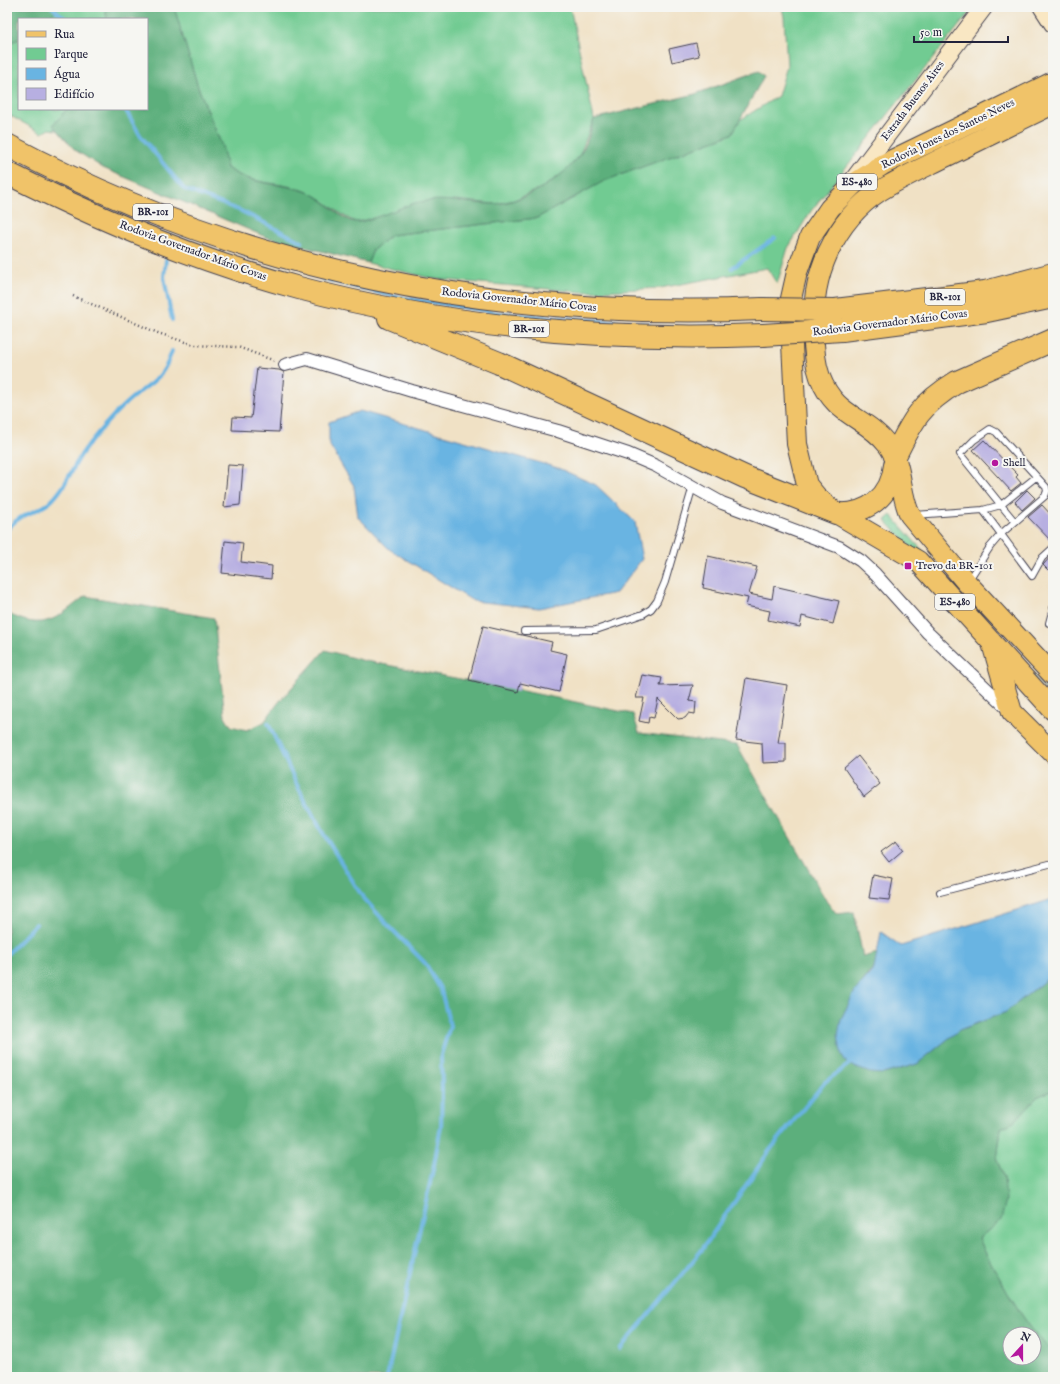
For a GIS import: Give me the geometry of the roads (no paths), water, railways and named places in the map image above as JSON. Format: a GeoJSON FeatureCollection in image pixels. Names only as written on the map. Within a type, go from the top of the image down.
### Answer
{"type":"FeatureCollection","features":[{"type":"Feature","properties":{"kind":"highway","name":"Rodovia Governador Mário Covas"},"geometry":{"type":"LineString","coordinates":[[7,145],[98,189],[185,224],[270,253],[348,274],[467,296],[573,308],[667,312],[836,310],[985,292],[1053,274]]}},
{"type":"Feature","properties":{"kind":"highway","name":"Rodovia Governador Mário Covas"},"geometry":{"type":"LineString","coordinates":[[7,173],[132,231],[221,264],[298,288],[395,310],[524,329],[619,336],[715,337],[763,335],[842,330],[987,311],[1053,296]]}},
{"type":"Feature","properties":{"kind":"highway"},"geometry":{"type":"LineString","coordinates":[[298,288],[396,321],[499,362],[745,476],[836,513]]}},
{"type":"Feature","properties":{"kind":"highway"},"geometry":{"type":"LineString","coordinates":[[895,456],[908,428],[915,418],[945,390],[957,382],[1053,340]]}},
{"type":"Feature","properties":{"kind":"main road","name":"Estrada Buenos Aires"},"geometry":{"type":"LineString","coordinates":[[842,195],[984,7]]}},
{"type":"Feature","properties":{"kind":"main road"},"geometry":{"type":"LineString","coordinates":[[1042,7],[1053,24]]}},
{"type":"Feature","properties":{"kind":"main road","name":"Rodovia Jones dos Santos Neves"},"geometry":{"type":"LineString","coordinates":[[1053,82],[884,164],[869,173],[842,195],[810,237],[797,272],[790,303],[797,444],[807,485],[817,497],[836,513],[918,561],[1053,710]]}},
{"type":"Feature","properties":{"kind":"main road","name":"Rodovia Jones dos Santos Neves"},"geometry":{"type":"LineString","coordinates":[[1053,104],[887,186],[861,206],[850,217],[832,244],[825,258],[820,274],[814,306],[814,350],[820,376],[833,400],[839,407],[888,444],[895,456],[905,505],[910,515],[967,583],[1053,675]]}},
{"type":"Feature","properties":{"kind":"main road"},"geometry":{"type":"LineString","coordinates":[[836,513],[848,514],[866,509],[879,500],[888,489],[894,474],[895,456]]}},
{"type":"Feature","properties":{"kind":"main road"},"geometry":{"type":"LineString","coordinates":[[992,643],[1012,712],[1053,753]]}},
{"type":"Feature","properties":{"kind":"street"},"geometry":{"type":"LineString","coordinates":[[285,365],[307,359],[412,391],[558,431],[649,463],[722,503],[818,538],[852,555],[875,574],[928,633],[1012,712]]}},
{"type":"Feature","properties":{"kind":"lane"},"geometry":{"type":"LineString","coordinates":[[967,583],[990,547],[1002,533],[1015,522],[1045,496],[1047,491],[1046,487],[996,432],[993,429],[988,430],[974,440],[960,454],[1015,522]]}},
{"type":"Feature","properties":{"kind":"lane"},"geometry":{"type":"LineString","coordinates":[[910,515],[983,510],[1001,505],[1036,477]]}},
{"type":"Feature","properties":{"kind":"lane"},"geometry":{"type":"LineString","coordinates":[[524,631],[596,630],[642,614],[651,609],[657,601],[665,582],[693,486]]}},
{"type":"Feature","properties":{"kind":"lane"},"geometry":{"type":"LineString","coordinates":[[983,510],[1002,533],[1032,576],[1042,558],[1053,548]]}},
{"type":"Feature","properties":{"kind":"lane"},"geometry":{"type":"LineString","coordinates":[[1049,623],[1053,608]]}},
{"type":"Feature","properties":{"kind":"lane"},"geometry":{"type":"LineString","coordinates":[[940,892],[1053,863]]}},
{"type":"Feature","properties":{"kind":"water"},"geometry":{"type":"Polygon","coordinates":[[[360,411],[558,468],[596,485],[635,522],[642,559],[616,593],[539,608],[473,601],[389,549],[358,517],[354,486],[329,444],[329,422],[360,411]]]}},
{"type":"Feature","properties":{"kind":"water"},"geometry":{"type":"Polygon","coordinates":[[[1053,899],[1053,974],[1006,1012],[959,1030],[917,1064],[883,1074],[870,1073],[847,1064],[841,1053],[838,1035],[841,1019],[855,991],[874,969],[881,932],[901,946],[1053,899]]]}},
{"type":"Feature","properties":{"kind":"waterway"},"geometry":{"type":"LineString","coordinates":[[52,7],[65,18]]}},
{"type":"Feature","properties":{"kind":"waterway"},"geometry":{"type":"LineString","coordinates":[[126,110],[140,135],[184,189],[241,211],[302,242]]}},
{"type":"Feature","properties":{"kind":"waterway"},"geometry":{"type":"LineString","coordinates":[[732,268],[775,238]]}},
{"type":"Feature","properties":{"kind":"waterway"},"geometry":{"type":"LineString","coordinates":[[166,260],[164,277],[172,320]]}},
{"type":"Feature","properties":{"kind":"waterway"},"geometry":{"type":"LineString","coordinates":[[321,278],[392,296],[499,313],[649,324]]}},
{"type":"Feature","properties":{"kind":"waterway"},"geometry":{"type":"LineString","coordinates":[[7,531],[16,521],[43,507],[54,498],[63,486],[81,455],[102,428],[133,397],[158,377],[168,362],[172,351]]}},
{"type":"Feature","properties":{"kind":"waterway"},"geometry":{"type":"LineString","coordinates":[[268,723],[297,785],[321,830],[362,896],[425,963],[441,990],[450,1026],[441,1055],[441,1126],[434,1165],[387,1377]]}},
{"type":"Feature","properties":{"kind":"waterway"},"geometry":{"type":"LineString","coordinates":[[7,954],[36,924]]}},
{"type":"Feature","properties":{"kind":"waterway"},"geometry":{"type":"LineString","coordinates":[[620,1349],[701,1251],[770,1150],[825,1082],[852,1062]]}},
{"type":"Feature","properties":{"kind":"place","name":"Shell"},"geometry":{"type":"Point","coordinates":[995,463]}},
{"type":"Feature","properties":{"kind":"place","name":"Trevo da BR-101"},"geometry":{"type":"Point","coordinates":[908,566]}}]}
